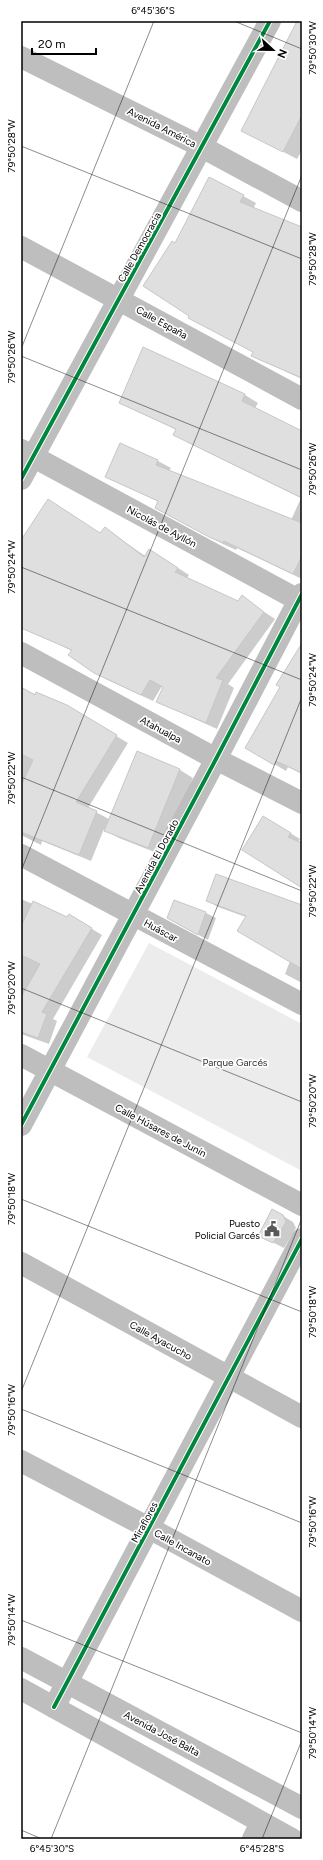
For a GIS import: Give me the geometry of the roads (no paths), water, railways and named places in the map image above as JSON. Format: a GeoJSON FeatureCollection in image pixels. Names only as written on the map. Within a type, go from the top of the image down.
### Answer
{"type":"FeatureCollection","features":[{"type":"Feature","properties":{"kind":"street","name":"Calle Democracia"},"geometry":{"type":"LineString","coordinates":[[21,479],[27,453],[119,299],[270,21]]}},
{"type":"Feature","properties":{"kind":"street","name":"Avenida América"},"geometry":{"type":"LineString","coordinates":[[21,57],[202,147],[302,201]]}},
{"type":"Feature","properties":{"kind":"street","name":"Calle España"},"geometry":{"type":"LineString","coordinates":[[21,247],[302,399]]}},
{"type":"Feature","properties":{"kind":"street","name":"Nicolás de Ayllón"},"geometry":{"type":"LineString","coordinates":[[27,453],[301,599]]}},
{"type":"Feature","properties":{"kind":"street","name":"Avenida El Dorado"},"geometry":{"type":"LineString","coordinates":[[21,1125],[301,599]]}},
{"type":"Feature","properties":{"kind":"street","name":"Atahualpa"},"geometry":{"type":"LineString","coordinates":[[21,653],[216,759],[302,803]]}},
{"type":"Feature","properties":{"kind":"street","name":"Huáscar"},"geometry":{"type":"LineString","coordinates":[[21,855],[302,1004]]}},
{"type":"Feature","properties":{"kind":"street","name":"Calle Húsares de Junín"},"geometry":{"type":"LineString","coordinates":[[21,1054],[302,1206]]}},
{"type":"Feature","properties":{"kind":"street","name":"Miraflores"},"geometry":{"type":"LineString","coordinates":[[54,1707],[230,1378],[302,1239]]}},
{"type":"Feature","properties":{"kind":"street","name":"Calle Ayacucho"},"geometry":{"type":"LineString","coordinates":[[21,1264],[302,1417]]}},
{"type":"Feature","properties":{"kind":"street","name":"Calle Incanato"},"geometry":{"type":"LineString","coordinates":[[21,1461],[149,1528],[302,1612]]}},
{"type":"Feature","properties":{"kind":"street","name":"Avenida José Balta"},"geometry":{"type":"LineString","coordinates":[[21,1658],[302,1808]]}},
{"type":"Feature","properties":{"kind":"street"},"geometry":{"type":"LineString","coordinates":[[21,1689],[54,1707],[257,1831],[292,1839]]}},
{"type":"Feature","properties":{"kind":"place","name":"Puesto Policial Garcés"},"geometry":{"type":"Point","coordinates":[272,1229]}},
{"type":"Feature","properties":{"kind":"park label","name":"Parque Garcés"},"geometry":{"type":"Point","coordinates":[235,1062]}}]}
